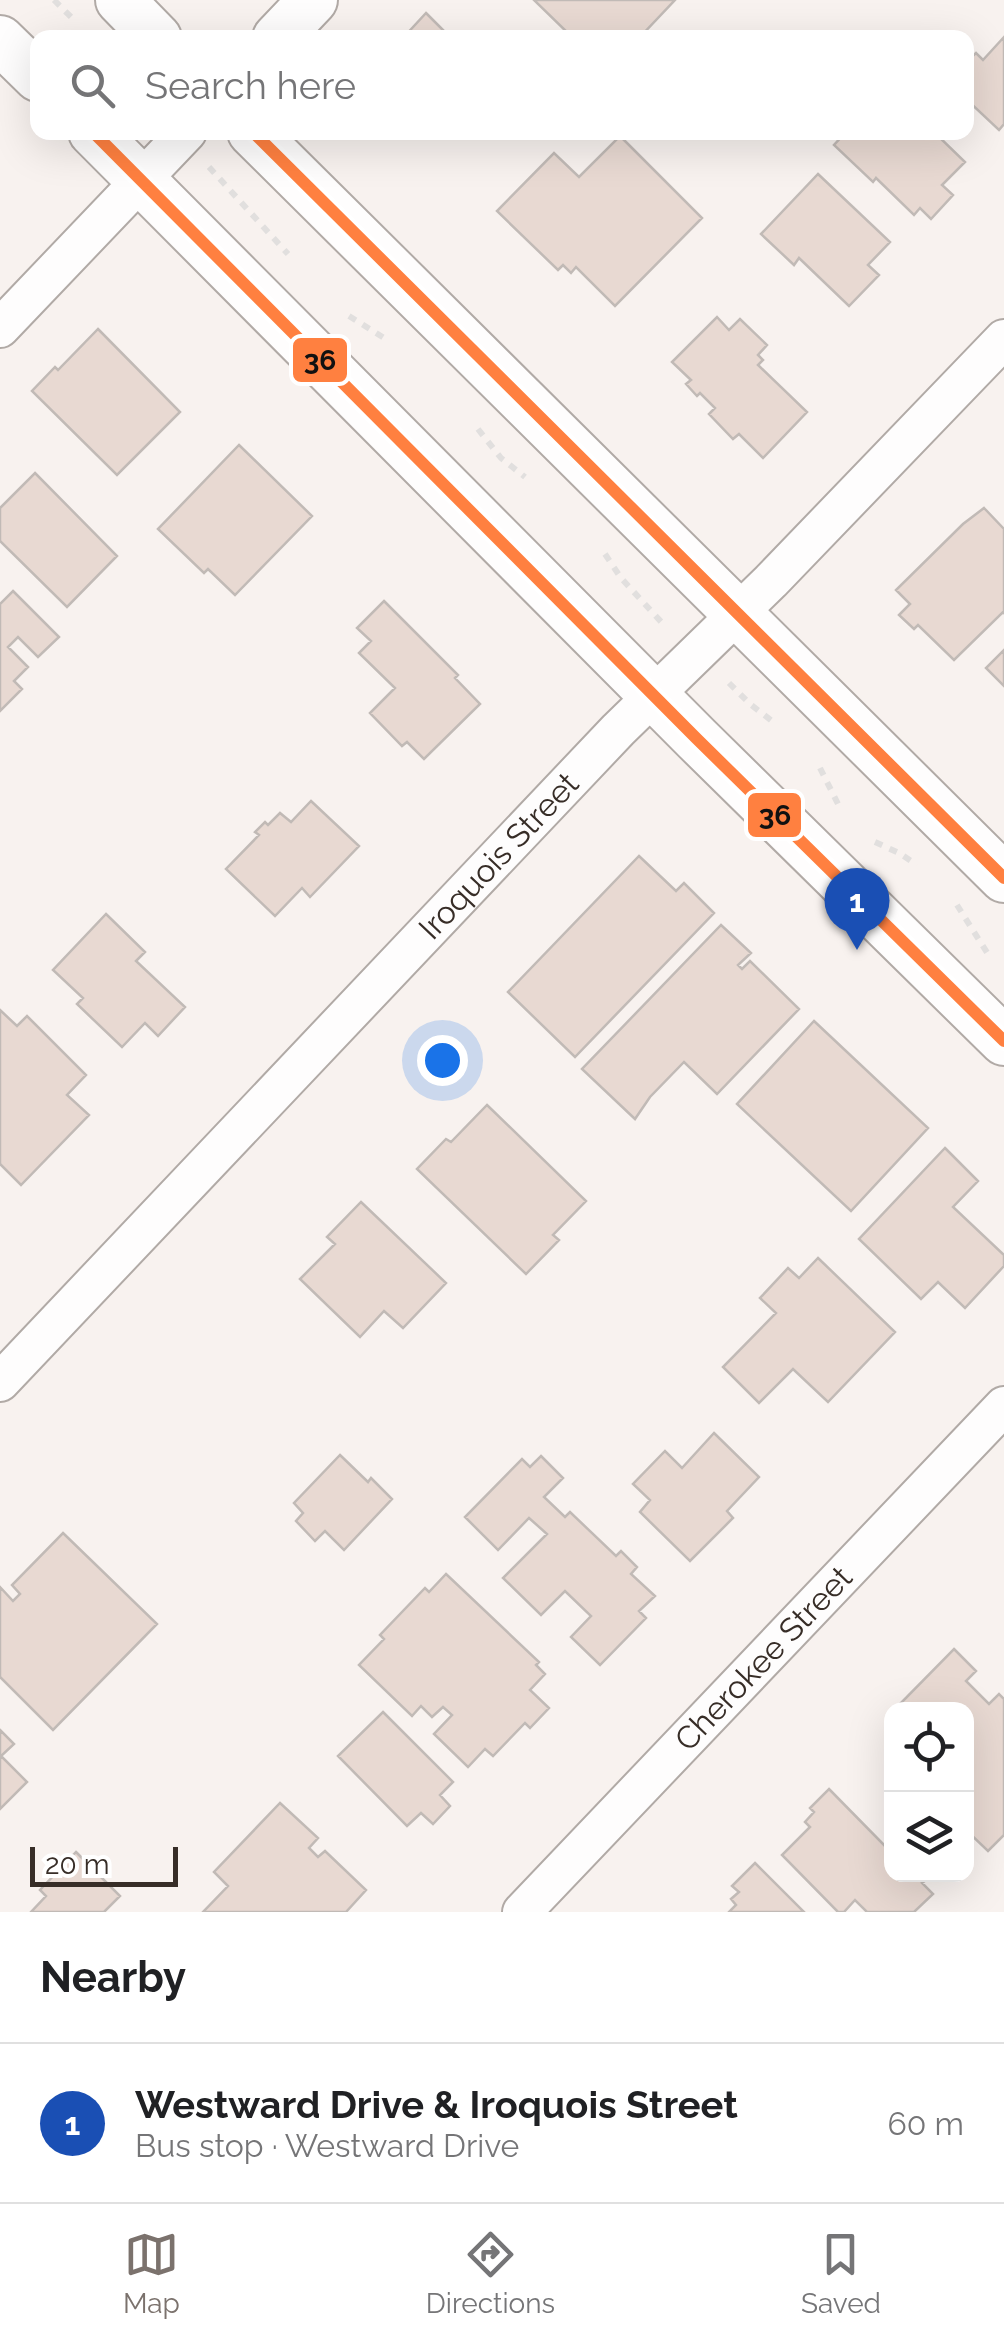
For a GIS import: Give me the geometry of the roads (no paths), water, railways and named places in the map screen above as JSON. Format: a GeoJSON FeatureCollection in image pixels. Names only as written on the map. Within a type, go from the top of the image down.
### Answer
{"type":"FeatureCollection","features":[{"type":"Feature","properties":{"kind":"street"},"geometry":{"type":"LineString","coordinates":[[120,0],[149,30]]}},
{"type":"Feature","properties":{"kind":"street"},"geometry":{"type":"LineString","coordinates":[[284,30],[312,0]]}},
{"type":"Feature","properties":{"kind":"street"},"geometry":{"type":"LineString","coordinates":[[0,40],[30,69]]}},
{"type":"Feature","properties":{"kind":"street"},"geometry":{"type":"LineString","coordinates":[[102,140],[1004,1042]]}},
{"type":"Feature","properties":{"kind":"street"},"geometry":{"type":"LineString","coordinates":[[0,328],[180,140]]}},
{"type":"Feature","properties":{"kind":"street"},"geometry":{"type":"LineString","coordinates":[[260,140],[1004,878]]}},
{"type":"Feature","properties":{"kind":"street","name":"Iroquois Street"},"geometry":{"type":"LineString","coordinates":[[0,1382],[655,694],[737,615],[1004,339]]}},
{"type":"Feature","properties":{"kind":"street","name":"Cherokee Street"},"geometry":{"type":"LineString","coordinates":[[522,1912],[1004,1406]]}},
{"type":"Feature","properties":{"kind":"place","name":"Westward Drive & Iroquois Street"},"geometry":{"type":"Point","coordinates":[857,950]}}]}
